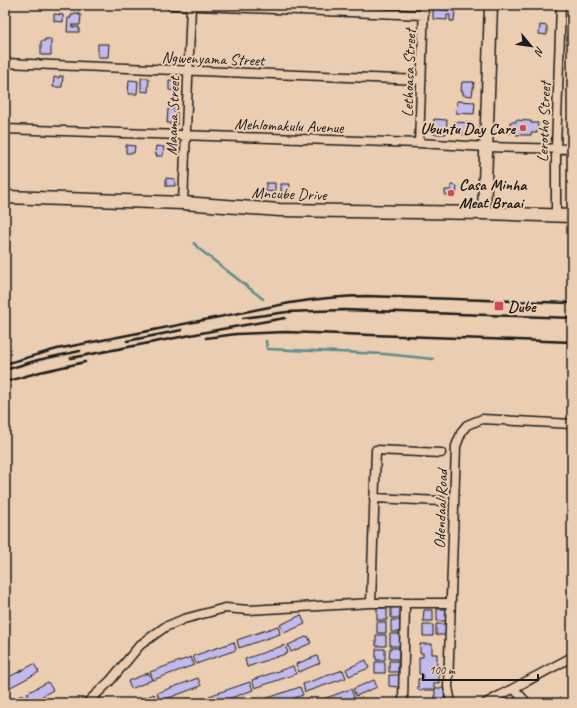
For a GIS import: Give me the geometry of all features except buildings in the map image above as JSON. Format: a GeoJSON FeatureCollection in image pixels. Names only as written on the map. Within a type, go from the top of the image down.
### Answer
{"type":"FeatureCollection","features":[{"type":"Feature","properties":{"kind":"street"},"geometry":{"type":"LineString","coordinates":[[171,5],[424,14]]}},
{"type":"Feature","properties":{"kind":"street","name":"Lethoasa Street"},"geometry":{"type":"LineString","coordinates":[[419,143],[424,5]]}},
{"type":"Feature","properties":{"kind":"street"},"geometry":{"type":"LineString","coordinates":[[484,213],[491,5]]}},
{"type":"Feature","properties":{"kind":"street","name":"Lerotho Street"},"geometry":{"type":"LineString","coordinates":[[556,216],[556,148],[561,5]]}},
{"type":"Feature","properties":{"kind":"street","name":"Maama Street"},"geometry":{"type":"LineString","coordinates":[[183,203],[191,6]]}},
{"type":"Feature","properties":{"kind":"street","name":"Ngwenyama Street"},"geometry":{"type":"LineString","coordinates":[[5,63],[421,80]]}},
{"type":"Feature","properties":{"kind":"street","name":"Mehlomakulu Avenue"},"geometry":{"type":"LineString","coordinates":[[5,129],[572,149]]}},
{"type":"Feature","properties":{"kind":"street","name":"Mncube Drive"},"geometry":{"type":"LineString","coordinates":[[5,197],[183,203],[280,210],[572,216]]}},
{"type":"Feature","properties":{"kind":"street","name":"Odendaal Road"},"geometry":{"type":"LineString","coordinates":[[451,703],[448,687],[456,446],[462,431],[467,424],[482,419],[572,424]]}},
{"type":"Feature","properties":{"kind":"street"},"geometry":{"type":"LineString","coordinates":[[371,603],[376,450],[441,453]]}},
{"type":"Feature","properties":{"kind":"street"},"geometry":{"type":"LineString","coordinates":[[374,498],[441,501]]}},
{"type":"Feature","properties":{"kind":"street"},"geometry":{"type":"LineString","coordinates":[[87,703],[110,681],[140,645],[165,627],[184,619],[225,608],[249,610],[371,603],[450,603]]}},
{"type":"Feature","properties":{"kind":"street"},"geometry":{"type":"LineString","coordinates":[[403,703],[404,603]]}},
{"type":"Feature","properties":{"kind":"street"},"geometry":{"type":"LineString","coordinates":[[486,703],[572,657]]}},
{"type":"Feature","properties":{"kind":"street"},"geometry":{"type":"LineString","coordinates":[[514,689],[527,703]]}},
{"type":"Feature","properties":{"kind":"waterway"},"geometry":{"type":"LineString","coordinates":[[194,243],[198,248],[263,299]]}},
{"type":"Feature","properties":{"kind":"waterway"},"geometry":{"type":"LineString","coordinates":[[266,341],[267,349],[385,354],[433,359]]}},
{"type":"Feature","properties":{"kind":"railway"},"geometry":{"type":"LineString","coordinates":[[5,364],[57,349],[290,303],[318,299],[366,296],[572,303]]}},
{"type":"Feature","properties":{"kind":"railway"},"geometry":{"type":"LineString","coordinates":[[243,318],[287,312],[344,310],[572,318]]}},
{"type":"Feature","properties":{"kind":"railway"},"geometry":{"type":"LineString","coordinates":[[71,358],[285,318]]}},
{"type":"Feature","properties":{"kind":"railway"},"geometry":{"type":"LineString","coordinates":[[127,341],[182,330]]}},
{"type":"Feature","properties":{"kind":"railway"},"geometry":{"type":"LineString","coordinates":[[206,338],[236,334],[285,332],[572,342]]}},
{"type":"Feature","properties":{"kind":"railway"},"geometry":{"type":"LineString","coordinates":[[5,370],[38,360],[80,351]]}},
{"type":"Feature","properties":{"kind":"railway"},"geometry":{"type":"LineString","coordinates":[[5,382],[40,372],[85,362]]}},
{"type":"Feature","properties":{"kind":"place","name":"Ubuntu Day Care"},"geometry":{"type":"Point","coordinates":[523,128]}},
{"type":"Feature","properties":{"kind":"place","name":"Casa Minha Meat Braai"},"geometry":{"type":"Point","coordinates":[451,193]}},
{"type":"Feature","properties":{"kind":"place","name":"Dube"},"geometry":{"type":"Point","coordinates":[499,306]}}]}
